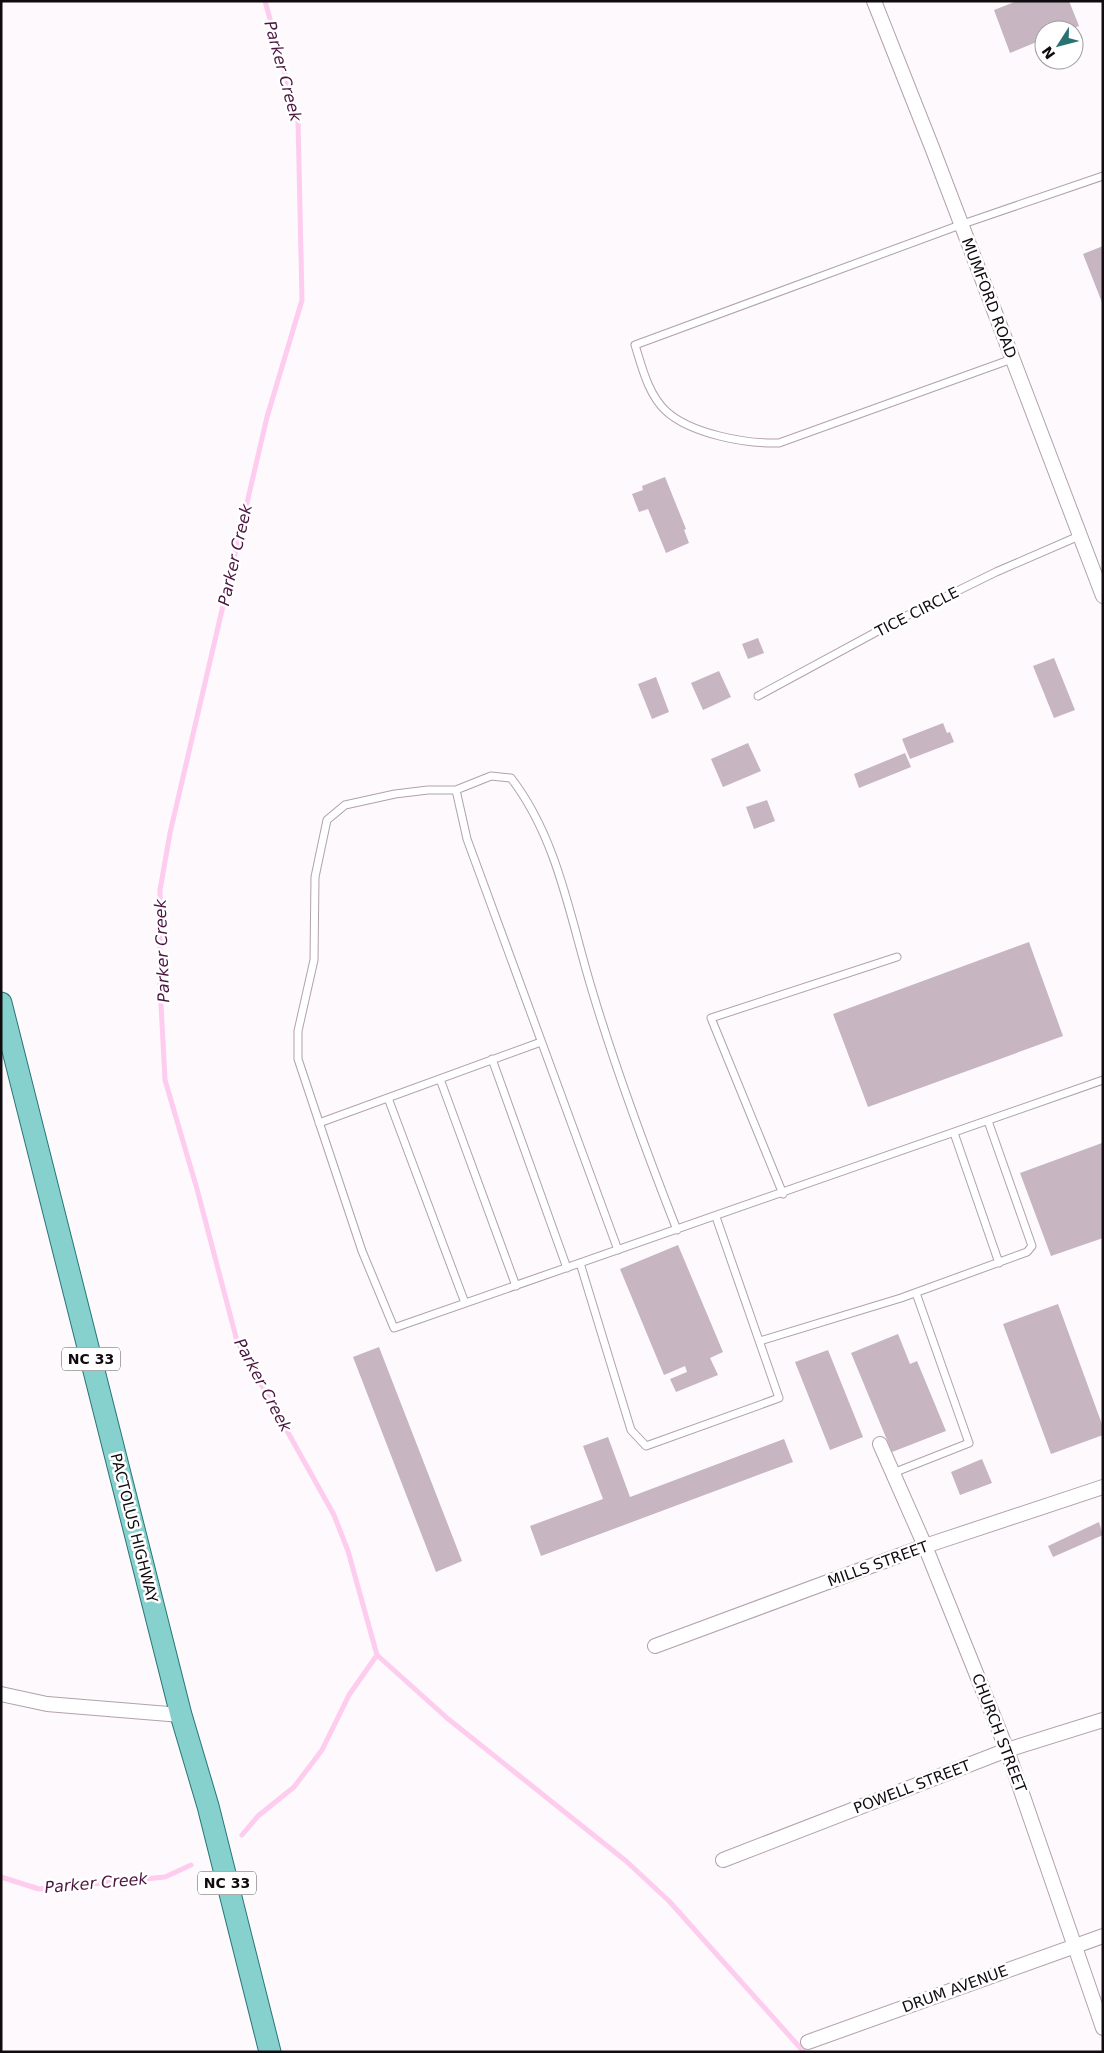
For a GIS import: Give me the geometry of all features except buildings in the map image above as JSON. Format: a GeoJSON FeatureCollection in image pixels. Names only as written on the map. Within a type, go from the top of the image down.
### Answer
{"type":"FeatureCollection","features":[{"type":"Feature","properties":{"kind":"main road","name":"PACTOLUS HIGHWAY"},"geometry":{"type":"LineString","coordinates":[[1,1003],[181,1715],[208,1806],[270,2052]]}},
{"type":"Feature","properties":{"kind":"street","name":"MUMFORD ROAD"},"geometry":{"type":"LineString","coordinates":[[874,1],[1103,596]]}},
{"type":"Feature","properties":{"kind":"street","name":"CHURCH STREET"},"geometry":{"type":"LineString","coordinates":[[880,1444],[925,1546],[1007,1750],[1103,2028]]}},
{"type":"Feature","properties":{"kind":"street","name":"MILLS STREET"},"geometry":{"type":"LineString","coordinates":[[655,1646],[925,1546],[1103,1487]]}},
{"type":"Feature","properties":{"kind":"street"},"geometry":{"type":"LineString","coordinates":[[1,1694],[46,1704],[181,1715]]}},
{"type":"Feature","properties":{"kind":"street","name":"POWELL STREET"},"geometry":{"type":"LineString","coordinates":[[723,1860],[1007,1750],[1103,1720]]}},
{"type":"Feature","properties":{"kind":"street","name":"DRUM AVENUE"},"geometry":{"type":"LineString","coordinates":[[808,2042],[1103,1936]]}},
{"type":"Feature","properties":{"kind":"lane"},"geometry":{"type":"LineString","coordinates":[[1012,359],[779,443],[758,444],[700,429],[666,411],[654,395],[644,375],[635,345],[960,225],[1103,176]]}},
{"type":"Feature","properties":{"kind":"lane","name":"TICE CIRCLE"},"geometry":{"type":"LineString","coordinates":[[758,696],[902,618],[996,572],[1079,536]]}},
{"type":"Feature","properties":{"kind":"lane"},"geometry":{"type":"LineString","coordinates":[[676,1230],[592,991],[548,841],[525,797],[511,778],[491,776],[456,790],[428,790],[345,805],[327,820],[316,877],[314,960],[298,1031],[298,1059],[362,1251],[394,1328],[783,1194],[1103,1080]]}},
{"type":"Feature","properties":{"kind":"lane"},"geometry":{"type":"LineString","coordinates":[[456,790],[467,838],[618,1250]]}},
{"type":"Feature","properties":{"kind":"lane"},"geometry":{"type":"LineString","coordinates":[[783,1194],[711,1018],[896,957]]}},
{"type":"Feature","properties":{"kind":"lane"},"geometry":{"type":"LineString","coordinates":[[319,1123],[541,1042]]}},
{"type":"Feature","properties":{"kind":"lane"},"geometry":{"type":"LineString","coordinates":[[492,1060],[567,1268]]}},
{"type":"Feature","properties":{"kind":"lane"},"geometry":{"type":"LineString","coordinates":[[440,1079],[516,1286]]}},
{"type":"Feature","properties":{"kind":"lane"},"geometry":{"type":"LineString","coordinates":[[388,1098],[465,1303]]}},
{"type":"Feature","properties":{"kind":"lane"},"geometry":{"type":"LineString","coordinates":[[760,1341],[916,1293],[1027,1252],[1032,1246],[988,1121]]}},
{"type":"Feature","properties":{"kind":"lane"},"geometry":{"type":"LineString","coordinates":[[954,1133],[999,1263]]}},
{"type":"Feature","properties":{"kind":"lane"},"geometry":{"type":"LineString","coordinates":[[580,1264],[631,1430],[646,1446],[779,1398],[716,1217]]}},
{"type":"Feature","properties":{"kind":"lane"},"geometry":{"type":"LineString","coordinates":[[894,1473],[969,1443],[916,1293]]}},
{"type":"Feature","properties":{"kind":"waterway","name":"Parker Creek"},"geometry":{"type":"LineString","coordinates":[[242,1835],[258,1816],[294,1787],[322,1750],[349,1695],[377,1655],[348,1551],[334,1515],[237,1341],[197,1189],[165,1080],[160,985],[160,890],[170,833],[267,417],[302,300],[298,120],[265,1]]}},
{"type":"Feature","properties":{"kind":"waterway"},"geometry":{"type":"LineString","coordinates":[[377,1655],[447,1718],[626,1861],[669,1901],[804,2052]]}},
{"type":"Feature","properties":{"kind":"waterway","name":"Parker Creek"},"geometry":{"type":"LineString","coordinates":[[1,1877],[39,1889],[165,1877],[191,1865]]}}]}
